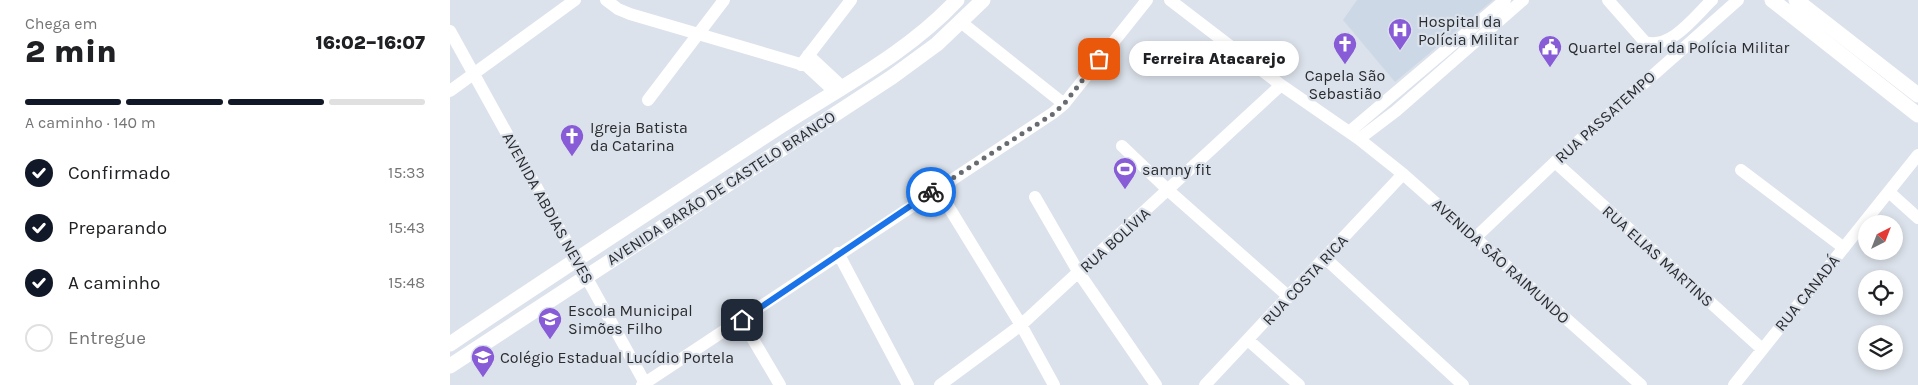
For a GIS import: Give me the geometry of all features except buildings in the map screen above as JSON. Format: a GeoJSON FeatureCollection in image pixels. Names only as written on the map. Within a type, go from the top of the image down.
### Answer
{"type":"FeatureCollection","features":[{"type":"Feature","properties":{"kind":"main road","name":"AVENIDA BARÃO DE CASTELO BRANCO"},"geometry":{"type":"LineString","coordinates":[[450,344],[576,259],[884,60],[918,36],[957,0]]}},
{"type":"Feature","properties":{"kind":"main road","name":"AVENIDA BARÃO DE CASTELO BRANCO"},"geometry":{"type":"LineString","coordinates":[[450,366],[586,275],[892,77],[930,50],[962,23],[984,0]]}},
{"type":"Feature","properties":{"kind":"main road"},"geometry":{"type":"LineString","coordinates":[[1772,0],[1918,114]]}},
{"type":"Feature","properties":{"kind":"main road"},"geometry":{"type":"LineString","coordinates":[[1796,0],[1918,95]]}},
{"type":"Feature","properties":{"kind":"street"},"geometry":{"type":"LineString","coordinates":[[450,91],[575,0]]}},
{"type":"Feature","properties":{"kind":"street"},"geometry":{"type":"LineString","coordinates":[[606,0],[618,10],[630,14],[806,62],[838,89]]}},
{"type":"Feature","properties":{"kind":"street"},"geometry":{"type":"LineString","coordinates":[[648,100],[724,0]]}},
{"type":"Feature","properties":{"kind":"street"},"geometry":{"type":"LineString","coordinates":[[806,62],[851,0]]}},
{"type":"Feature","properties":{"kind":"street"},"geometry":{"type":"LineString","coordinates":[[644,384],[742,320],[838,253],[1053,114],[1064,104],[1146,0]]}},
{"type":"Feature","properties":{"kind":"street","name":"AVENIDA SÃO RAIMUNDO"},"geometry":{"type":"LineString","coordinates":[[1170,0],[1281,85],[1354,135],[1403,174],[1641,385]]}},
{"type":"Feature","properties":{"kind":"street"},"geometry":{"type":"LineString","coordinates":[[1354,135],[1505,0]]}},
{"type":"Feature","properties":{"kind":"street"},"geometry":{"type":"LineString","coordinates":[[1354,135],[1404,105],[1522,0]]}},
{"type":"Feature","properties":{"kind":"street"},"geometry":{"type":"LineString","coordinates":[[1608,0],[1645,42],[1661,44],[1687,25],[1712,0]]}},
{"type":"Feature","properties":{"kind":"street","name":"RUA PASSATEMPO"},"geometry":{"type":"LineString","coordinates":[[1475,238],[1555,162],[1738,0]]}},
{"type":"Feature","properties":{"kind":"street"},"geometry":{"type":"LineString","coordinates":[[962,23],[1064,104]]}},
{"type":"Feature","properties":{"kind":"street"},"geometry":{"type":"LineString","coordinates":[[1687,25],[1698,34]]}},
{"type":"Feature","properties":{"kind":"street","name":"AVENIDA ABDIAS NEVES"},"geometry":{"type":"LineString","coordinates":[[450,31],[586,275],[644,384]]}},
{"type":"Feature","properties":{"kind":"street","name":"RUA BOLÍVIA"},"geometry":{"type":"LineString","coordinates":[[940,385],[1021,326],[1169,191],[1281,85]]}},
{"type":"Feature","properties":{"kind":"street"},"geometry":{"type":"LineString","coordinates":[[1122,146],[1169,191],[1290,297]]}},
{"type":"Feature","properties":{"kind":"street","name":"RUA CANADÁ"},"geometry":{"type":"LineString","coordinates":[[1734,385],[1918,155]]}},
{"type":"Feature","properties":{"kind":"street","name":"RUA ELIAS MARTINS"},"geometry":{"type":"LineString","coordinates":[[1555,162],[1762,349]]}},
{"type":"Feature","properties":{"kind":"street"},"geometry":{"type":"LineString","coordinates":[[1741,170],[1844,248]]}},
{"type":"Feature","properties":{"kind":"street","name":"RUA COSTA RICA"},"geometry":{"type":"LineString","coordinates":[[1205,385],[1326,259],[1403,174]]}},
{"type":"Feature","properties":{"kind":"street"},"geometry":{"type":"LineString","coordinates":[[937,188],[1021,326],[1054,385]]}},
{"type":"Feature","properties":{"kind":"street"},"geometry":{"type":"LineString","coordinates":[[1889,192],[1918,218]]}},
{"type":"Feature","properties":{"kind":"street"},"geometry":{"type":"LineString","coordinates":[[1035,196],[1079,273],[1156,385]]}},
{"type":"Feature","properties":{"kind":"street"},"geometry":{"type":"LineString","coordinates":[[838,253],[908,385]]}},
{"type":"Feature","properties":{"kind":"street"},"geometry":{"type":"LineString","coordinates":[[1326,259],[1463,385]]}},
{"type":"Feature","properties":{"kind":"street"},"geometry":{"type":"LineString","coordinates":[[742,320],[780,385]]}},
{"type":"Feature","properties":{"kind":"street"},"geometry":{"type":"LineString","coordinates":[[1248,340],[1299,385]]}},
{"type":"Feature","properties":{"kind":"shaded area","name":"Hospital da Polícia Militar"},"geometry":{"type":"Polygon","coordinates":[[[1357,0],[1493,0],[1395,82],[1343,20],[1357,0]]]}},
{"type":"Feature","properties":{"kind":"way so far"},"geometry":{"type":"LineString","coordinates":[[931,192],[1053,114],[1064,104],[1099,59]]}},
{"type":"Feature","properties":{"kind":"place","name":"Hospital da Polícia Militar"},"geometry":{"type":"Point","coordinates":[1400,51]}},
{"type":"Feature","properties":{"kind":"place","name":"Ferreira Atacarejo"},"geometry":{"type":"Point","coordinates":[1099,59]}},
{"type":"Feature","properties":{"kind":"place","name":"Capela São Sebastião"},"geometry":{"type":"Point","coordinates":[1345,65]}},
{"type":"Feature","properties":{"kind":"place","name":"Quartel Geral da Polícia Militar"},"geometry":{"type":"Point","coordinates":[1550,68]}},
{"type":"Feature","properties":{"kind":"place","name":"Igreja Batista da Catarina"},"geometry":{"type":"Point","coordinates":[572,157]}},
{"type":"Feature","properties":{"kind":"place","name":"samny fit"},"geometry":{"type":"Point","coordinates":[1125,190]}},
{"type":"Feature","properties":{"kind":"place","name":"Escola Municipal Simões Filho"},"geometry":{"type":"Point","coordinates":[550,340]}},
{"type":"Feature","properties":{"kind":"place","name":"Colégio Estadual Lucídio Portela"},"geometry":{"type":"Point","coordinates":[483,378]}},
{"type":"Feature","properties":{"kind":"route"},"geometry":{"type":"LineString","coordinates":[[742,320],[838,253],[931,192]]}}]}
